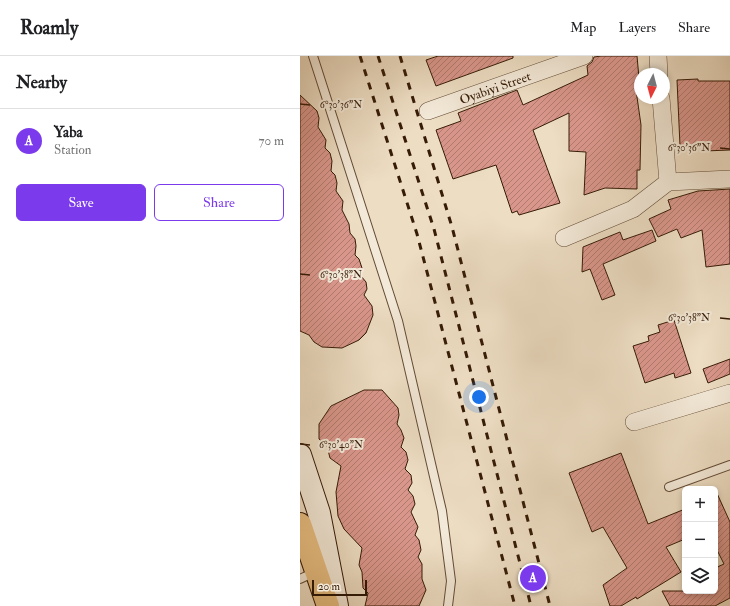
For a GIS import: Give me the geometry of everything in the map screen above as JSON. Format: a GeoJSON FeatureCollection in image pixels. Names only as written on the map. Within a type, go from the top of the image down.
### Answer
{"type":"FeatureCollection","features":[{"type":"Feature","properties":{"kind":"main road"},"geometry":{"type":"LineString","coordinates":[[300,455],[319,513],[337,606]]}},
{"type":"Feature","properties":{"kind":"main road"},"geometry":{"type":"LineString","coordinates":[[300,524],[308,576],[328,606]]}},
{"type":"Feature","properties":{"kind":"street","name":"Oyabiyi Street"},"geometry":{"type":"LineString","coordinates":[[428,111],[584,56]]}},
{"type":"Feature","properties":{"kind":"street"},"geometry":{"type":"LineString","coordinates":[[658,56],[659,68]]}},
{"type":"Feature","properties":{"kind":"street"},"geometry":{"type":"LineString","coordinates":[[662,104],[668,182]]}},
{"type":"Feature","properties":{"kind":"street"},"geometry":{"type":"LineString","coordinates":[[564,238],[633,209],[668,182],[730,179]]}},
{"type":"Feature","properties":{"kind":"street"},"geometry":{"type":"LineString","coordinates":[[634,422],[730,393]]}},
{"type":"Feature","properties":{"kind":"lane"},"geometry":{"type":"LineString","coordinates":[[313,56],[398,321],[442,511],[451,581],[448,606]]}},
{"type":"Feature","properties":{"kind":"lane"},"geometry":{"type":"LineString","coordinates":[[669,487],[730,464]]}},
{"type":"Feature","properties":{"kind":"building"},"geometry":{"type":"Polygon","coordinates":[[[438,56],[513,56],[513,58],[436,86],[426,60],[438,56]]]}},
{"type":"Feature","properties":{"kind":"building"},"geometry":{"type":"Polygon","coordinates":[[[637,56],[638,68],[634,68],[634,104],[638,104],[641,125],[640,170],[637,170],[637,189],[605,188],[584,195],[586,152],[569,151],[569,113],[533,130],[560,203],[519,215],[517,211],[512,213],[496,165],[453,179],[436,130],[461,121],[458,113],[517,90],[523,105],[588,75],[587,66],[592,62],[594,57],[637,56]]]}},
{"type":"Feature","properties":{"kind":"building"},"geometry":{"type":"Polygon","coordinates":[[[698,79],[698,81],[730,81],[730,150],[704,151],[704,145],[680,146],[677,80],[698,79]]]}},
{"type":"Feature","properties":{"kind":"building"},"geometry":{"type":"Polygon","coordinates":[[[300,95],[317,111],[319,118],[318,127],[326,140],[325,148],[330,153],[332,161],[331,171],[335,175],[337,183],[336,191],[343,201],[342,210],[349,224],[350,233],[355,239],[355,255],[359,259],[362,268],[361,276],[366,282],[367,289],[364,295],[372,306],[373,315],[366,333],[359,340],[342,348],[322,347],[314,342],[309,335],[300,331],[300,95]]]}},
{"type":"Feature","properties":{"kind":"building"},"geometry":{"type":"Polygon","coordinates":[[[730,189],[730,264],[706,267],[702,230],[681,238],[677,229],[658,237],[649,219],[671,209],[668,200],[698,191],[730,189]]]}},
{"type":"Feature","properties":{"kind":"building"},"geometry":{"type":"Polygon","coordinates":[[[652,230],[656,241],[603,264],[615,295],[602,300],[590,269],[582,272],[583,247],[620,232],[623,240],[652,230]]]}},
{"type":"Feature","properties":{"kind":"building"},"geometry":{"type":"Polygon","coordinates":[[[674,320],[691,373],[675,378],[674,373],[645,383],[633,346],[649,341],[648,336],[660,332],[658,325],[674,320]]]}},
{"type":"Feature","properties":{"kind":"building"},"geometry":{"type":"Polygon","coordinates":[[[730,359],[730,374],[708,383],[703,369],[730,359]]]}},
{"type":"Feature","properties":{"kind":"building"},"geometry":{"type":"Polygon","coordinates":[[[364,390],[382,390],[398,408],[399,415],[397,424],[404,438],[401,447],[406,452],[408,460],[405,469],[411,475],[412,483],[408,490],[413,496],[415,504],[411,512],[418,527],[415,535],[419,540],[421,550],[418,557],[422,564],[422,579],[426,590],[419,606],[365,606],[368,593],[363,588],[362,572],[359,565],[362,548],[344,529],[338,516],[336,492],[341,466],[330,458],[327,446],[319,439],[319,424],[331,406],[364,390]]]}},
{"type":"Feature","properties":{"kind":"building"},"geometry":{"type":"Polygon","coordinates":[[[621,453],[648,524],[682,510],[682,540],[666,547],[681,572],[637,599],[636,597],[621,606],[610,606],[603,585],[627,568],[603,527],[592,532],[569,473],[621,453]]]}},
{"type":"Feature","properties":{"kind":"building"},"geometry":{"type":"Polygon","coordinates":[[[718,496],[730,522],[730,598],[715,606],[670,606],[662,591],[682,591],[682,594],[718,594],[718,567],[724,564],[718,552],[718,496]]]}},
{"type":"Feature","properties":{"kind":"railway"},"geometry":{"type":"LineString","coordinates":[[360,56],[417,234],[515,606]]}},
{"type":"Feature","properties":{"kind":"railway"},"geometry":{"type":"LineString","coordinates":[[378,56],[434,229],[531,606]]}},
{"type":"Feature","properties":{"kind":"railway"},"geometry":{"type":"LineString","coordinates":[[400,56],[452,227],[550,606]]}},
{"type":"Feature","properties":{"kind":"place","name":"Yaba"},"geometry":{"type":"Point","coordinates":[533,578]}}]}
